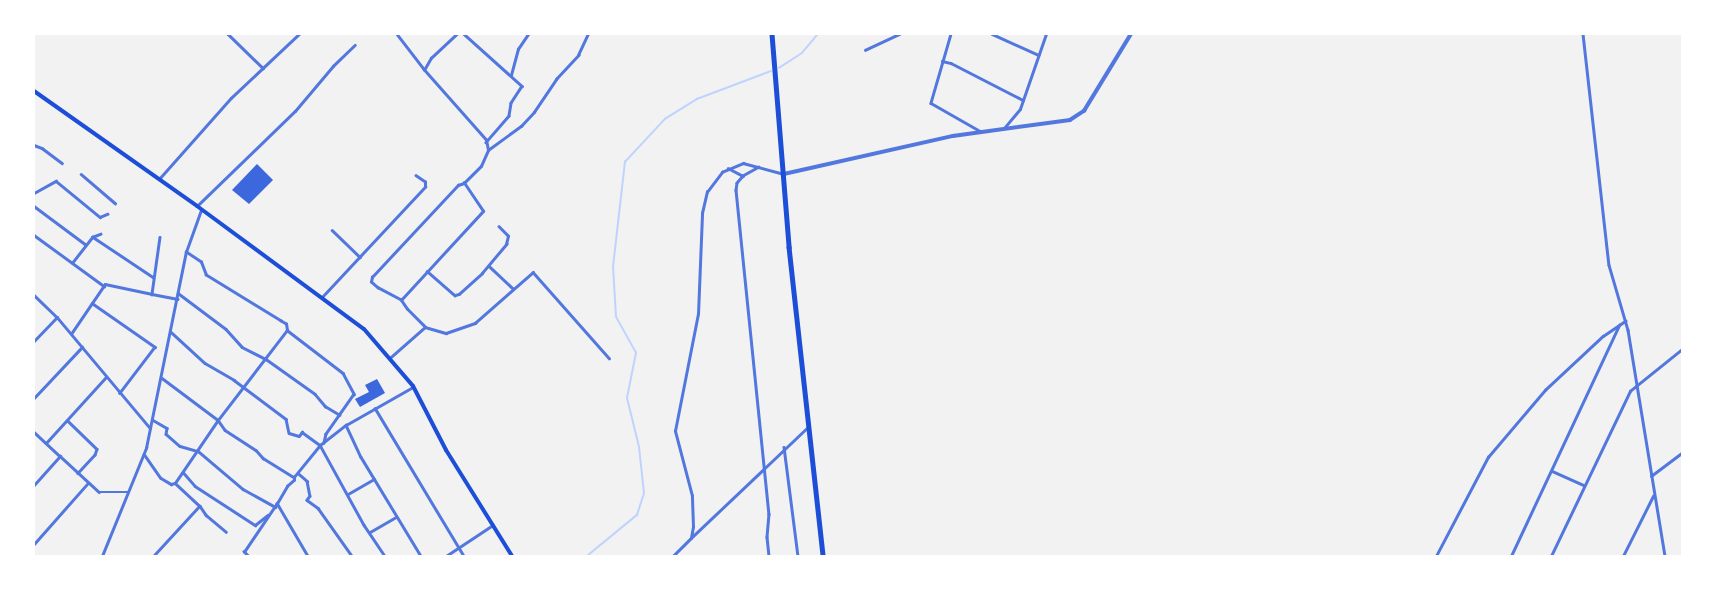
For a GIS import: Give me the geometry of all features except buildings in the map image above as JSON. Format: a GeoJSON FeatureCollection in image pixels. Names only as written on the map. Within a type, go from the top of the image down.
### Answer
{"type":"FeatureCollection","features":[{"type":"Feature","properties":{"kind":"main road"},"geometry":{"type":"LineString","coordinates":[[772,34],[808,427],[823,556]]}},
{"type":"Feature","properties":{"kind":"main road"},"geometry":{"type":"LineString","coordinates":[[34,91],[198,206],[364,329],[391,357],[414,386],[446,450],[512,556]]}},
{"type":"Feature","properties":{"kind":"street"},"geometry":{"type":"LineString","coordinates":[[228,34],[263,68]]}},
{"type":"Feature","properties":{"kind":"street"},"geometry":{"type":"LineString","coordinates":[[158,179],[232,98],[299,34]]}},
{"type":"Feature","properties":{"kind":"street"},"geometry":{"type":"LineString","coordinates":[[397,34],[424,70],[486,142],[488,150]]}},
{"type":"Feature","properties":{"kind":"street"},"geometry":{"type":"LineString","coordinates":[[424,70],[431,58],[456,34]]}},
{"type":"Feature","properties":{"kind":"street"},"geometry":{"type":"LineString","coordinates":[[464,34],[511,76],[522,89],[512,103],[509,116],[486,142]]}},
{"type":"Feature","properties":{"kind":"street"},"geometry":{"type":"LineString","coordinates":[[511,76],[518,49],[528,34]]}},
{"type":"Feature","properties":{"kind":"street"},"geometry":{"type":"LineString","coordinates":[[588,34],[578,55],[556,79],[534,112],[521,126],[488,150],[477,172],[464,183],[458,185],[372,278],[371,282],[378,288],[401,300],[407,309],[425,327],[446,333],[475,323],[494,308],[513,288],[534,273],[610,358]]}},
{"type":"Feature","properties":{"kind":"street"},"geometry":{"type":"LineString","coordinates":[[864,50],[900,34]]}},
{"type":"Feature","properties":{"kind":"street"},"geometry":{"type":"LineString","coordinates":[[951,34],[931,103],[980,131]]}},
{"type":"Feature","properties":{"kind":"street"},"geometry":{"type":"LineString","coordinates":[[992,34],[1039,55]]}},
{"type":"Feature","properties":{"kind":"street"},"geometry":{"type":"LineString","coordinates":[[1005,127],[1017,114],[1046,34]]}},
{"type":"Feature","properties":{"kind":"street"},"geometry":{"type":"LineString","coordinates":[[1583,34],[1609,265],[1625,321],[1653,496],[1665,556]]}},
{"type":"Feature","properties":{"kind":"street"},"geometry":{"type":"LineString","coordinates":[[691,538],[694,516],[692,496],[676,440],[675,421],[698,314],[702,213],[711,184],[728,168],[743,163],[760,166],[784,174],[918,142],[1005,127],[1054,123],[1078,117],[1129,35]]}},
{"type":"Feature","properties":{"kind":"street"},"geometry":{"type":"LineString","coordinates":[[198,206],[295,111],[333,66],[356,45]]}},
{"type":"Feature","properties":{"kind":"street"},"geometry":{"type":"LineString","coordinates":[[942,61],[951,63],[1023,100]]}},
{"type":"Feature","properties":{"kind":"street"},"geometry":{"type":"LineString","coordinates":[[34,145],[42,148],[62,163]]}},
{"type":"Feature","properties":{"kind":"street"},"geometry":{"type":"LineString","coordinates":[[760,166],[743,176],[737,183],[736,190],[769,514],[767,537],[769,556]]}},
{"type":"Feature","properties":{"kind":"street"},"geometry":{"type":"LineString","coordinates":[[728,168],[743,176]]}},
{"type":"Feature","properties":{"kind":"street"},"geometry":{"type":"LineString","coordinates":[[81,174],[115,203]]}},
{"type":"Feature","properties":{"kind":"street"},"geometry":{"type":"LineString","coordinates":[[322,297],[425,187],[425,182],[416,176]]}},
{"type":"Feature","properties":{"kind":"street"},"geometry":{"type":"LineString","coordinates":[[34,193],[56,181],[100,217],[107,214]]}},
{"type":"Feature","properties":{"kind":"street"},"geometry":{"type":"LineString","coordinates":[[401,300],[483,210],[464,183]]}},
{"type":"Feature","properties":{"kind":"street"},"geometry":{"type":"LineString","coordinates":[[34,206],[86,244]]}},
{"type":"Feature","properties":{"kind":"street"},"geometry":{"type":"LineString","coordinates":[[102,556],[144,454],[162,378],[186,252],[202,210]]}},
{"type":"Feature","properties":{"kind":"street"},"geometry":{"type":"LineString","coordinates":[[427,271],[455,295],[464,291],[489,266],[508,239],[499,227]]}},
{"type":"Feature","properties":{"kind":"street"},"geometry":{"type":"LineString","coordinates":[[332,230],[360,257]]}},
{"type":"Feature","properties":{"kind":"street"},"geometry":{"type":"LineString","coordinates":[[72,263],[86,244],[93,237],[100,234]]}},
{"type":"Feature","properties":{"kind":"street"},"geometry":{"type":"LineString","coordinates":[[34,235],[104,286],[178,299]]}},
{"type":"Feature","properties":{"kind":"street"},"geometry":{"type":"LineString","coordinates":[[93,237],[153,277]]}},
{"type":"Feature","properties":{"kind":"street"},"geometry":{"type":"LineString","coordinates":[[152,294],[153,277],[160,252],[160,237]]}},
{"type":"Feature","properties":{"kind":"street"},"geometry":{"type":"LineString","coordinates":[[186,252],[201,262],[206,275],[286,324],[287,330],[346,377],[354,397],[325,437],[324,443]]}},
{"type":"Feature","properties":{"kind":"street"},"geometry":{"type":"LineString","coordinates":[[489,266],[513,288]]}},
{"type":"Feature","properties":{"kind":"street"},"geometry":{"type":"LineString","coordinates":[[71,334],[104,286]]}},
{"type":"Feature","properties":{"kind":"street"},"geometry":{"type":"LineString","coordinates":[[177,293],[226,329],[242,347],[266,359],[340,415]]}},
{"type":"Feature","properties":{"kind":"street"},"geometry":{"type":"LineString","coordinates":[[34,295],[57,317],[106,377],[151,428]]}},
{"type":"Feature","properties":{"kind":"street"},"geometry":{"type":"LineString","coordinates":[[92,302],[155,347],[120,393]]}},
{"type":"Feature","properties":{"kind":"street"},"geometry":{"type":"LineString","coordinates":[[34,342],[57,317]]}},
{"type":"Feature","properties":{"kind":"street"},"geometry":{"type":"LineString","coordinates":[[1436,556],[1488,457],[1545,390],[1619,324],[1625,321]]}},
{"type":"Feature","properties":{"kind":"street"},"geometry":{"type":"LineString","coordinates":[[1511,556],[1552,471],[1619,324]]}},
{"type":"Feature","properties":{"kind":"street"},"geometry":{"type":"LineString","coordinates":[[391,357],[425,327]]}},
{"type":"Feature","properties":{"kind":"street"},"geometry":{"type":"LineString","coordinates":[[175,483],[218,420],[287,330]]}},
{"type":"Feature","properties":{"kind":"street"},"geometry":{"type":"LineString","coordinates":[[171,332],[205,364],[244,388],[286,419],[289,433],[299,436],[302,432],[320,445],[385,556]]}},
{"type":"Feature","properties":{"kind":"street"},"geometry":{"type":"LineString","coordinates":[[34,398],[82,347]]}},
{"type":"Feature","properties":{"kind":"street"},"geometry":{"type":"LineString","coordinates":[[1551,556],[1625,398],[1636,384],[1682,349]]}},
{"type":"Feature","properties":{"kind":"street"},"geometry":{"type":"LineString","coordinates":[[46,443],[68,421],[106,377]]}},
{"type":"Feature","properties":{"kind":"street"},"geometry":{"type":"LineString","coordinates":[[162,378],[218,420],[225,430],[256,450],[263,458],[294,477]]}},
{"type":"Feature","properties":{"kind":"street"},"geometry":{"type":"LineString","coordinates":[[248,556],[244,552],[287,486],[294,480],[294,477],[299,474],[320,445],[346,426],[414,386]]}},
{"type":"Feature","properties":{"kind":"street"},"geometry":{"type":"LineString","coordinates":[[375,408],[464,556]]}},
{"type":"Feature","properties":{"kind":"street"},"geometry":{"type":"LineString","coordinates":[[153,419],[166,428],[166,434],[180,446],[198,451],[243,489],[275,507]]}},
{"type":"Feature","properties":{"kind":"street"},"geometry":{"type":"LineString","coordinates":[[68,421],[97,449],[95,455],[78,473]]}},
{"type":"Feature","properties":{"kind":"street"},"geometry":{"type":"LineString","coordinates":[[346,426],[374,479],[421,556]]}},
{"type":"Feature","properties":{"kind":"street"},"geometry":{"type":"LineString","coordinates":[[673,556],[764,466],[808,427]]}},
{"type":"Feature","properties":{"kind":"street"},"geometry":{"type":"LineString","coordinates":[[34,432],[88,483],[104,493],[129,492]]}},
{"type":"Feature","properties":{"kind":"street"},"geometry":{"type":"LineString","coordinates":[[784,447],[798,556]]}},
{"type":"Feature","properties":{"kind":"street"},"geometry":{"type":"LineString","coordinates":[[1651,476],[1682,453]]}},
{"type":"Feature","properties":{"kind":"street"},"geometry":{"type":"LineString","coordinates":[[144,454],[161,478],[171,484],[175,483],[200,506],[206,515],[226,532]]}},
{"type":"Feature","properties":{"kind":"street"},"geometry":{"type":"LineString","coordinates":[[34,485],[60,456]]}},
{"type":"Feature","properties":{"kind":"street"},"geometry":{"type":"LineString","coordinates":[[1552,471],[1584,485]]}},
{"type":"Feature","properties":{"kind":"street"},"geometry":{"type":"LineString","coordinates":[[183,472],[195,486],[255,525],[262,522],[277,503]]}},
{"type":"Feature","properties":{"kind":"street"},"geometry":{"type":"LineString","coordinates":[[299,474],[307,481],[310,496],[307,500],[318,508],[352,556]]}},
{"type":"Feature","properties":{"kind":"street"},"geometry":{"type":"LineString","coordinates":[[348,494],[374,479]]}},
{"type":"Feature","properties":{"kind":"street"},"geometry":{"type":"LineString","coordinates":[[34,544],[88,483]]}},
{"type":"Feature","properties":{"kind":"street"},"geometry":{"type":"LineString","coordinates":[[1624,556],[1653,496]]}},
{"type":"Feature","properties":{"kind":"street"},"geometry":{"type":"LineString","coordinates":[[277,503],[308,556]]}},
{"type":"Feature","properties":{"kind":"street"},"geometry":{"type":"LineString","coordinates":[[154,556],[200,506]]}},
{"type":"Feature","properties":{"kind":"street"},"geometry":{"type":"LineString","coordinates":[[370,532],[396,517]]}},
{"type":"Feature","properties":{"kind":"street"},"geometry":{"type":"LineString","coordinates":[[446,556],[494,525]]}},
{"type":"Feature","properties":{"kind":"street"},"geometry":{"type":"LineString","coordinates":[[677,552],[678,556]]}},
{"type":"Feature","properties":{"kind":"waterway"},"geometry":{"type":"LineString","coordinates":[[779,68],[802,53],[818,34]]}},
{"type":"Feature","properties":{"kind":"waterway"},"geometry":{"type":"LineString","coordinates":[[587,556],[637,515],[644,494],[639,447],[627,398],[636,353],[616,317],[613,267],[625,162],[665,119],[697,99],[771,71]]}}]}
